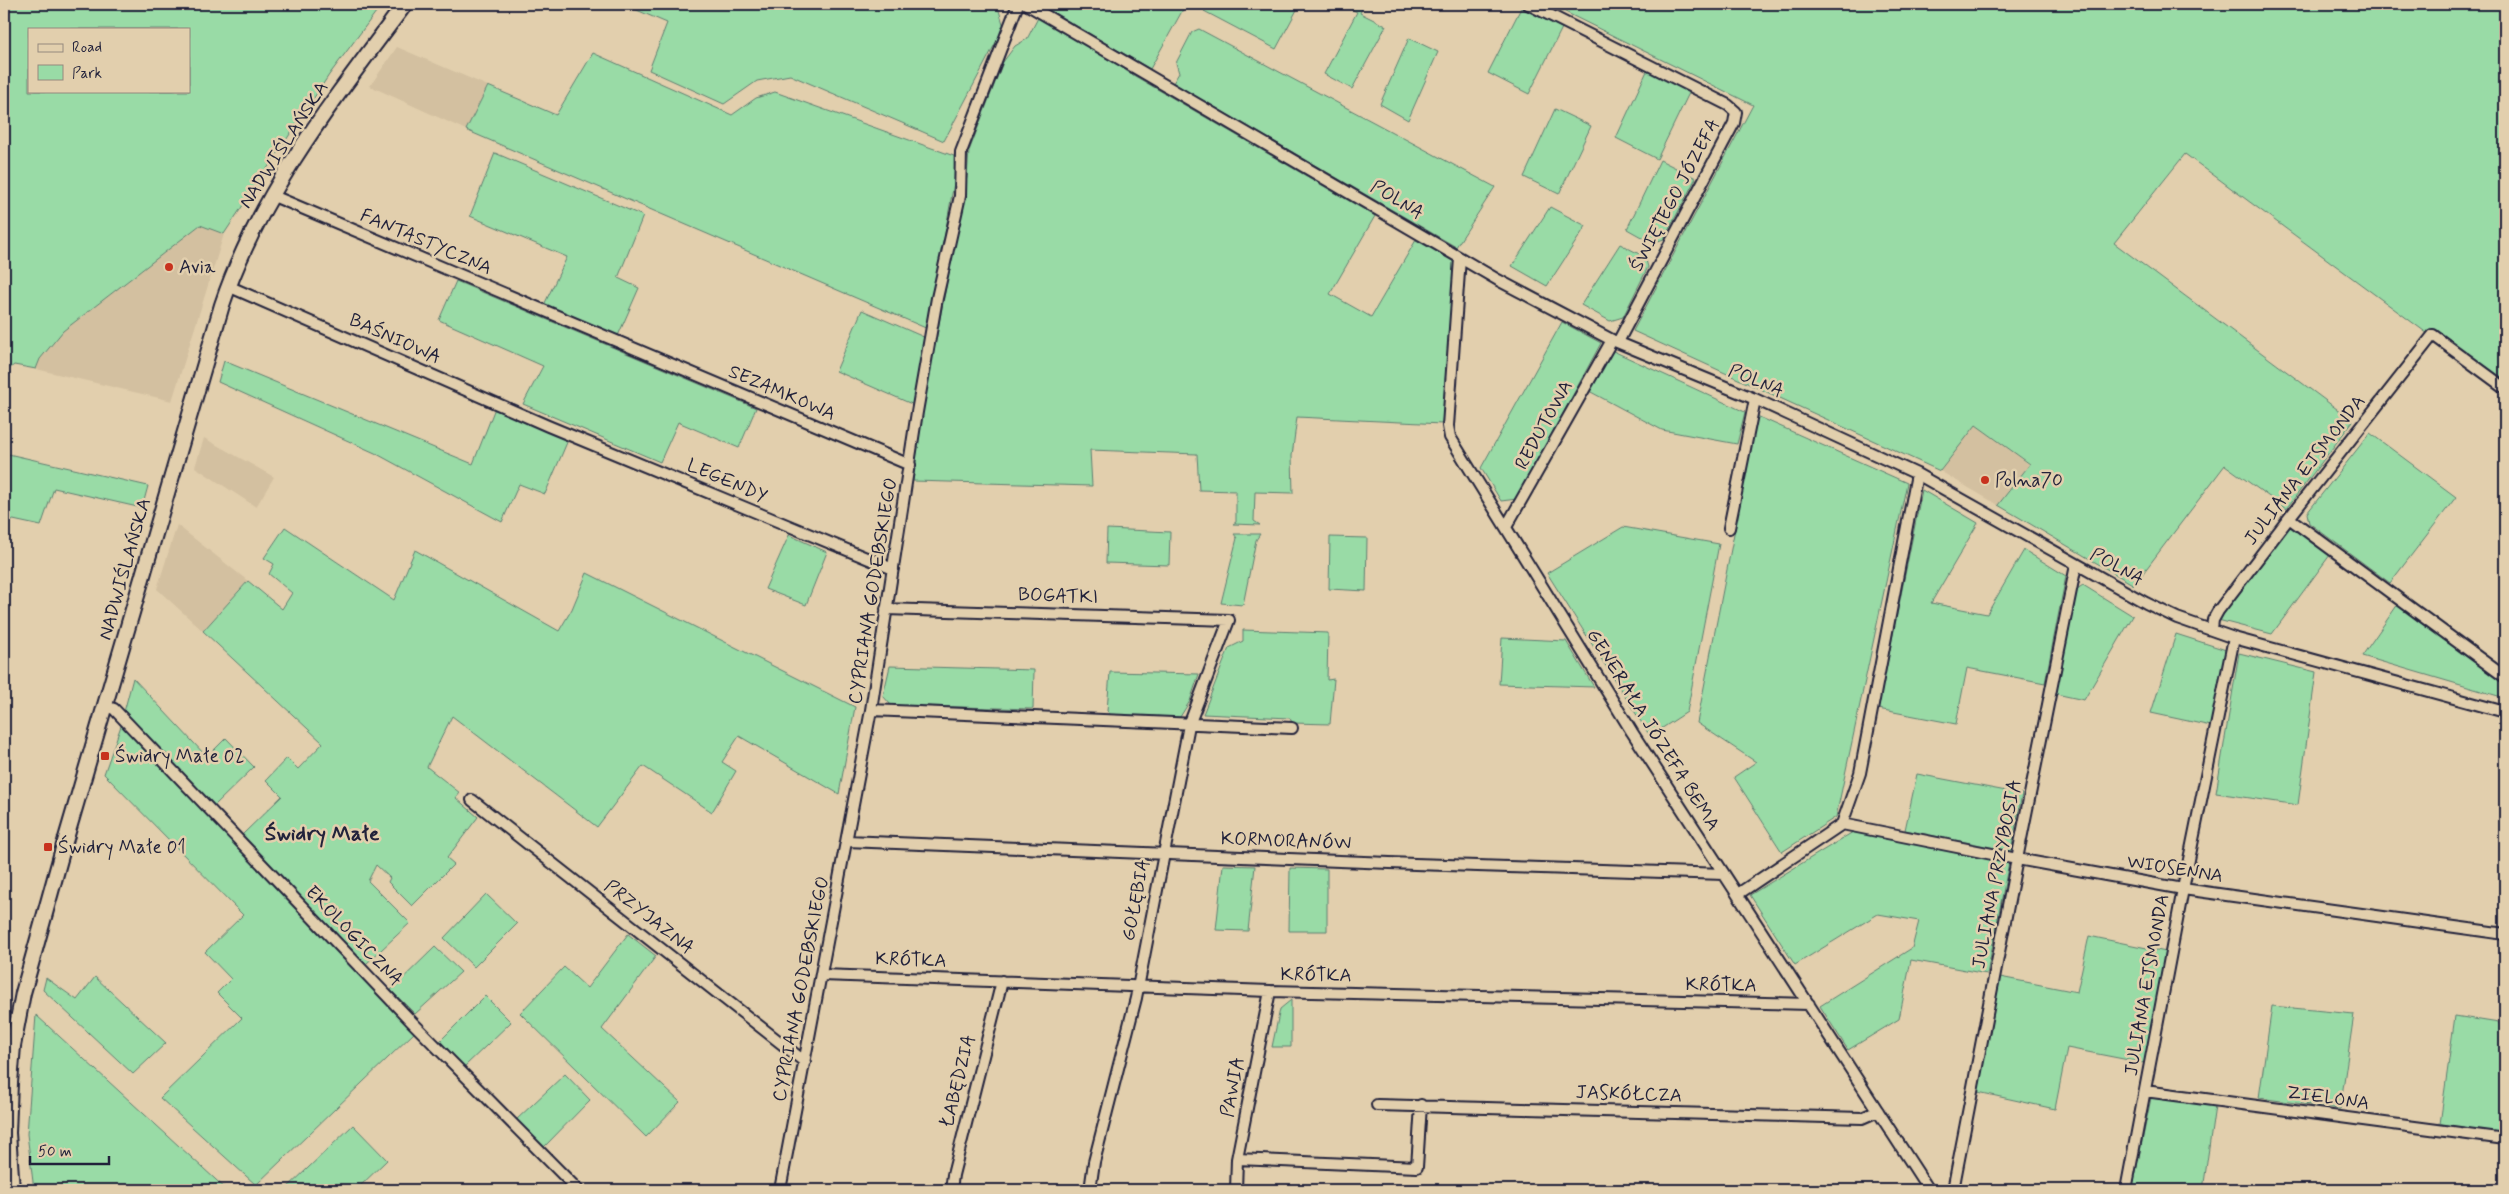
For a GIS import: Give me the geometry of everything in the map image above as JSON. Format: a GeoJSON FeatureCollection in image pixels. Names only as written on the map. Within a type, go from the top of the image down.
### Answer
{"type":"FeatureCollection","features":[{"type":"Feature","properties":{"kind":"main road","name":"NADWIŚLAŃSKA"},"geometry":{"type":"LineString","coordinates":[[12,1190],[8,1108],[12,1061],[19,1011],[35,944],[228,286],[251,231],[271,195],[311,133],[405,4]]}},
{"type":"Feature","properties":{"kind":"street","name":"CYPRIANA GODEBSKIEGO"},"geometry":{"type":"LineString","coordinates":[[780,1190],[871,710],[938,298],[960,196],[961,152],[1018,4]]}},
{"type":"Feature","properties":{"kind":"street","name":"POLNA"},"geometry":{"type":"LineString","coordinates":[[1026,4],[1460,258],[1615,341],[1755,399],[1917,474],[2076,565],[2154,607],[2177,618],[2234,638],[2505,712]]}},
{"type":"Feature","properties":{"kind":"street","name":"ŚWIĘTEGO JÓZEFA"},"geometry":{"type":"LineString","coordinates":[[1528,4],[1728,105],[1736,112],[1734,123],[1615,341]]}},
{"type":"Feature","properties":{"kind":"street","name":"FANTASTYCZNA"},"geometry":{"type":"LineString","coordinates":[[271,195],[640,352]]}},
{"type":"Feature","properties":{"kind":"street","name":"GENERAŁA JÓZEFA BEMA"},"geometry":{"type":"LineString","coordinates":[[1460,258],[1448,426],[1450,437],[1632,732],[1929,1190]]}},
{"type":"Feature","properties":{"kind":"street","name":"BAŚNIOWA"},"geometry":{"type":"LineString","coordinates":[[228,286],[548,426]]}},
{"type":"Feature","properties":{"kind":"street","name":"JULIANA EJSMONDA"},"geometry":{"type":"LineString","coordinates":[[2212,629],[2213,620],[2218,612],[2433,334],[2505,388]]}},
{"type":"Feature","properties":{"kind":"street","name":"REDUTOWA"},"geometry":{"type":"LineString","coordinates":[[1506,527],[1615,341]]}},
{"type":"Feature","properties":{"kind":"street","name":"SEZAMKOWA"},"geometry":{"type":"LineString","coordinates":[[640,352],[910,465]]}},
{"type":"Feature","properties":{"kind":"street"},"geometry":{"type":"LineString","coordinates":[[1729,528],[1755,399]]}},
{"type":"Feature","properties":{"kind":"street","name":"LEGENDY"},"geometry":{"type":"LineString","coordinates":[[548,426],[893,569]]}},
{"type":"Feature","properties":{"kind":"street"},"geometry":{"type":"LineString","coordinates":[[1738,894],[1842,824],[1860,773],[1917,474]]}},
{"type":"Feature","properties":{"kind":"street"},"geometry":{"type":"LineString","coordinates":[[2289,518],[2505,677]]}},
{"type":"Feature","properties":{"kind":"street","name":"JULIANA PRZYBOSIA"},"geometry":{"type":"LineString","coordinates":[[1954,1190],[2017,859],[2076,565]]}},
{"type":"Feature","properties":{"kind":"street","name":"BOGATKI"},"geometry":{"type":"LineString","coordinates":[[886,609],[1229,620]]}},
{"type":"Feature","properties":{"kind":"street","name":"GOŁĘBIA"},"geometry":{"type":"LineString","coordinates":[[1090,1190],[1094,1162],[1137,986],[1189,726],[1229,620]]}},
{"type":"Feature","properties":{"kind":"street","name":"JULIANA EJSMONDA"},"geometry":{"type":"LineString","coordinates":[[2126,1190],[2183,889],[2234,638]]}},
{"type":"Feature","properties":{"kind":"street","name":"EKOLOGICZNA"},"geometry":{"type":"LineString","coordinates":[[105,706],[114,710],[412,1022],[578,1190]]}},
{"type":"Feature","properties":{"kind":"street"},"geometry":{"type":"LineString","coordinates":[[871,710],[1189,726],[1292,728]]}},
{"type":"Feature","properties":{"kind":"street","name":"PRZYJAZNA"},"geometry":{"type":"LineString","coordinates":[[472,800],[805,1062]]}},
{"type":"Feature","properties":{"kind":"street","name":"WIOSENNA"},"geometry":{"type":"LineString","coordinates":[[1842,824],[2017,859],[2183,889],[2505,934]]}},
{"type":"Feature","properties":{"kind":"street","name":"KORMORANÓW"},"geometry":{"type":"LineString","coordinates":[[846,841],[1724,874]]}},
{"type":"Feature","properties":{"kind":"street","name":"KRÓTKA"},"geometry":{"type":"LineString","coordinates":[[822,975],[1270,991],[1810,1004]]}},
{"type":"Feature","properties":{"kind":"street","name":"ŁABĘDZIA"},"geometry":{"type":"LineString","coordinates":[[951,1190],[952,1175],[1002,981]]}},
{"type":"Feature","properties":{"kind":"street","name":"PAWIA"},"geometry":{"type":"LineString","coordinates":[[1236,1190],[1236,1159],[1270,991]]}},
{"type":"Feature","properties":{"kind":"street","name":"ZIELONA"},"geometry":{"type":"LineString","coordinates":[[2146,1091],[2505,1139]]}},
{"type":"Feature","properties":{"kind":"street","name":"JASKÓŁCZA"},"geometry":{"type":"LineString","coordinates":[[1377,1105],[1862,1118],[1878,1111]]}},
{"type":"Feature","properties":{"kind":"street"},"geometry":{"type":"LineString","coordinates":[[1236,1159],[1417,1167],[1421,1106]]}},
{"type":"Feature","properties":{"kind":"shaded area"},"geometry":{"type":"Polygon","coordinates":[[[397,47],[488,86],[466,130],[370,86],[397,47]]]}},
{"type":"Feature","properties":{"kind":"shaded area"},"geometry":{"type":"Polygon","coordinates":[[[200,225],[224,234],[172,401],[36,369],[40,359],[63,331],[200,225]]]}},
{"type":"Feature","properties":{"kind":"shaded area"},"geometry":{"type":"Polygon","coordinates":[[[1976,424],[2030,465],[1998,505],[1940,471],[1976,424]]]}},
{"type":"Feature","properties":{"kind":"shaded area"},"geometry":{"type":"Polygon","coordinates":[[[204,438],[274,477],[256,507],[195,467],[204,438]]]}},
{"type":"Feature","properties":{"kind":"shaded area"},"geometry":{"type":"Polygon","coordinates":[[[177,525],[248,581],[203,631],[157,589],[177,525]]]}},
{"type":"Feature","properties":{"kind":"green space"},"geometry":{"type":"Polygon","coordinates":[[[4,4],[382,4],[329,75],[224,234],[200,225],[63,331],[40,359],[36,369],[14,365],[4,373],[4,4]]]}},
{"type":"Feature","properties":{"kind":"green space"},"geometry":{"type":"Polygon","coordinates":[[[634,4],[997,4],[1004,27],[944,141],[790,75],[757,81],[724,104],[649,70],[667,23],[632,8],[634,4]]]}},
{"type":"Feature","properties":{"kind":"green space"},"geometry":{"type":"Polygon","coordinates":[[[1039,4],[1186,4],[1150,69],[1039,4]]]}},
{"type":"Feature","properties":{"kind":"green space"},"geometry":{"type":"Polygon","coordinates":[[[1208,4],[1300,4],[1276,49],[1204,11],[1208,4]]]}},
{"type":"Feature","properties":{"kind":"green space"},"geometry":{"type":"Polygon","coordinates":[[[1341,4],[1364,4],[1360,13],[1386,26],[1352,89],[1324,74],[1357,12],[1341,4]]]}},
{"type":"Feature","properties":{"kind":"green space"},"geometry":{"type":"Polygon","coordinates":[[[1549,4],[2505,4],[2505,383],[2430,328],[2428,334],[2185,154],[2114,243],[2353,421],[2286,509],[2225,465],[2134,585],[1998,505],[2030,464],[1976,425],[1940,471],[1633,331],[1753,105],[1549,4]]]}},
{"type":"Feature","properties":{"kind":"green space"},"geometry":{"type":"Polygon","coordinates":[[[1521,8],[1562,28],[1529,94],[1488,73],[1521,8]]]}},
{"type":"Feature","properties":{"kind":"green space"},"geometry":{"type":"Polygon","coordinates":[[[1039,16],[1098,50],[1128,72],[1375,216],[1330,294],[1371,317],[1416,240],[1454,262],[1442,424],[1297,417],[1292,456],[1293,493],[1255,492],[1254,521],[1260,525],[1233,524],[1236,522],[1236,491],[1199,490],[1197,454],[1090,450],[1092,486],[913,481],[923,407],[967,177],[969,151],[1003,62],[1015,46],[1027,39],[1039,16]]]}},
{"type":"Feature","properties":{"kind":"green space"},"geometry":{"type":"Polygon","coordinates":[[[1199,29],[1495,187],[1456,247],[1173,83],[1179,73],[1176,63],[1192,32],[1199,29]]]}},
{"type":"Feature","properties":{"kind":"green space"},"geometry":{"type":"Polygon","coordinates":[[[1409,38],[1438,52],[1408,120],[1380,104],[1409,38]]]}},
{"type":"Feature","properties":{"kind":"green space"},"geometry":{"type":"Polygon","coordinates":[[[593,53],[732,115],[756,98],[775,92],[954,156],[955,177],[928,329],[466,130],[488,86],[556,115],[593,53]]]}},
{"type":"Feature","properties":{"kind":"green space"},"geometry":{"type":"Polygon","coordinates":[[[1647,71],[1690,91],[1657,159],[1616,138],[1647,71]]]}},
{"type":"Feature","properties":{"kind":"green space"},"geometry":{"type":"Polygon","coordinates":[[[1555,109],[1591,126],[1559,194],[1524,177],[1555,109]]]}},
{"type":"Feature","properties":{"kind":"green space"},"geometry":{"type":"Polygon","coordinates":[[[495,153],[643,216],[618,278],[639,288],[617,338],[543,307],[567,257],[470,216],[495,153]]]}},
{"type":"Feature","properties":{"kind":"green space"},"geometry":{"type":"Polygon","coordinates":[[[1660,160],[1696,178],[1664,239],[1652,243],[1627,229],[1660,160]]]}},
{"type":"Feature","properties":{"kind":"green space"},"geometry":{"type":"Polygon","coordinates":[[[1550,207],[1586,226],[1547,286],[1512,266],[1550,207]]]}},
{"type":"Feature","properties":{"kind":"green space"},"geometry":{"type":"Polygon","coordinates":[[[1620,244],[1645,257],[1648,267],[1623,317],[1610,321],[1581,305],[1620,244]]]}},
{"type":"Feature","properties":{"kind":"green space"},"geometry":{"type":"Polygon","coordinates":[[[456,281],[756,408],[739,448],[678,422],[660,462],[523,404],[543,366],[439,320],[456,281]]]}},
{"type":"Feature","properties":{"kind":"green space"},"geometry":{"type":"Polygon","coordinates":[[[862,310],[926,338],[914,405],[836,371],[862,310]]]}},
{"type":"Feature","properties":{"kind":"green space"},"geometry":{"type":"Polygon","coordinates":[[[1562,322],[1601,343],[1517,499],[1501,501],[1481,468],[1562,322]]]}},
{"type":"Feature","properties":{"kind":"green space"},"geometry":{"type":"Polygon","coordinates":[[[1611,350],[1745,412],[1737,444],[1662,430],[1589,391],[1611,350]]]}},
{"type":"Feature","properties":{"kind":"green space"},"geometry":{"type":"Polygon","coordinates":[[[224,361],[473,464],[495,408],[568,440],[545,494],[519,484],[502,522],[375,453],[218,382],[224,361]]]}},
{"type":"Feature","properties":{"kind":"green space"},"geometry":{"type":"Polygon","coordinates":[[[1757,416],[1907,483],[1836,817],[1782,852],[1734,777],[1756,762],[1697,723],[1757,416]]]}},
{"type":"Feature","properties":{"kind":"green space"},"geometry":{"type":"Polygon","coordinates":[[[2370,433],[2456,497],[2390,583],[2309,523],[2307,513],[2370,433]]]}},
{"type":"Feature","properties":{"kind":"green space"},"geometry":{"type":"Polygon","coordinates":[[[4,453],[148,486],[142,508],[54,488],[41,526],[4,518],[4,453]]]}},
{"type":"Feature","properties":{"kind":"green space"},"geometry":{"type":"Polygon","coordinates":[[[1922,490],[1978,523],[1931,603],[1987,614],[2024,550],[2066,576],[2045,683],[1967,668],[1956,724],[1878,709],[1922,490]]]}},
{"type":"Feature","properties":{"kind":"green space"},"geometry":{"type":"Polygon","coordinates":[[[2290,524],[2330,555],[2272,634],[2218,620],[2290,524]]]}},
{"type":"Feature","properties":{"kind":"green space"},"geometry":{"type":"Polygon","coordinates":[[[285,527],[394,600],[415,550],[559,631],[572,609],[587,573],[855,707],[839,794],[739,736],[722,762],[736,771],[712,812],[643,766],[597,827],[452,716],[427,767],[460,793],[456,798],[478,817],[447,858],[454,864],[412,906],[388,882],[390,878],[376,865],[368,881],[410,923],[366,964],[242,835],[282,796],[266,780],[287,758],[298,769],[323,743],[203,631],[248,581],[282,609],[292,593],[269,574],[274,564],[264,558],[285,527]]]}},
{"type":"Feature","properties":{"kind":"green space"},"geometry":{"type":"Polygon","coordinates":[[[1623,527],[1719,544],[1687,712],[1650,736],[1547,573],[1623,527]]]}},
{"type":"Feature","properties":{"kind":"green space"},"geometry":{"type":"Polygon","coordinates":[[[1107,529],[1170,532],[1169,565],[1106,563],[1107,529]]]}},
{"type":"Feature","properties":{"kind":"green space"},"geometry":{"type":"Polygon","coordinates":[[[1234,534],[1260,534],[1256,540],[1243,605],[1221,603],[1237,538],[1234,534]]]}},
{"type":"Feature","properties":{"kind":"green space"},"geometry":{"type":"Polygon","coordinates":[[[789,535],[827,552],[806,605],[765,589],[789,535]]]}},
{"type":"Feature","properties":{"kind":"green space"},"geometry":{"type":"Polygon","coordinates":[[[1330,537],[1367,538],[1366,591],[1329,589],[1330,537]]]}},
{"type":"Feature","properties":{"kind":"green space"},"geometry":{"type":"Polygon","coordinates":[[[2083,585],[2133,616],[2084,700],[2056,694],[2077,589],[2083,585]]]}},
{"type":"Feature","properties":{"kind":"green space"},"geometry":{"type":"Polygon","coordinates":[[[2398,604],[2505,684],[2505,698],[2362,656],[2398,604]]]}},
{"type":"Feature","properties":{"kind":"green space"},"geometry":{"type":"Polygon","coordinates":[[[1243,630],[1328,633],[1327,680],[1334,679],[1330,724],[1292,723],[1290,718],[1203,714],[1229,648],[1243,641],[1243,630]]]}},
{"type":"Feature","properties":{"kind":"green space"},"geometry":{"type":"Polygon","coordinates":[[[2176,634],[2226,650],[2211,726],[2151,713],[2176,634]]]}},
{"type":"Feature","properties":{"kind":"green space"},"geometry":{"type":"Polygon","coordinates":[[[1502,638],[1566,641],[1594,687],[1499,684],[1502,638]]]}},
{"type":"Feature","properties":{"kind":"green space"},"geometry":{"type":"Polygon","coordinates":[[[2239,653],[2316,672],[2298,805],[2216,793],[2239,653]]]}},
{"type":"Feature","properties":{"kind":"green space"},"geometry":{"type":"Polygon","coordinates":[[[890,666],[1034,670],[1033,709],[891,705],[883,696],[890,666]]]}},
{"type":"Feature","properties":{"kind":"green space"},"geometry":{"type":"Polygon","coordinates":[[[1110,672],[1199,674],[1190,701],[1180,717],[1111,715],[1107,711],[1110,672]]]}},
{"type":"Feature","properties":{"kind":"green space"},"geometry":{"type":"Polygon","coordinates":[[[133,678],[207,757],[226,738],[254,767],[214,806],[124,712],[133,678]]]}},
{"type":"Feature","properties":{"kind":"green space"},"geometry":{"type":"Polygon","coordinates":[[[122,723],[415,1032],[256,1185],[160,1098],[242,1018],[217,993],[231,979],[205,952],[243,915],[104,774],[122,723]]]}},
{"type":"Feature","properties":{"kind":"green space"},"geometry":{"type":"Polygon","coordinates":[[[1917,774],[2022,794],[2011,851],[1905,830],[1917,774]]]}},
{"type":"Feature","properties":{"kind":"green space"},"geometry":{"type":"Polygon","coordinates":[[[1853,832],[2009,862],[1987,974],[1911,960],[1899,1019],[1848,1050],[1820,1006],[1912,948],[1919,921],[1878,914],[1795,965],[1750,895],[1853,832]]]}},
{"type":"Feature","properties":{"kind":"green space"},"geometry":{"type":"Polygon","coordinates":[[[1223,865],[1255,866],[1248,931],[1216,930],[1223,865]]]}},
{"type":"Feature","properties":{"kind":"green space"},"geometry":{"type":"Polygon","coordinates":[[[1290,868],[1327,869],[1327,931],[1289,931],[1290,868]]]}},
{"type":"Feature","properties":{"kind":"green space"},"geometry":{"type":"Polygon","coordinates":[[[486,894],[517,924],[474,967],[444,938],[486,894]]]}},
{"type":"Feature","properties":{"kind":"green space"},"geometry":{"type":"Polygon","coordinates":[[[628,934],[656,956],[602,1029],[680,1102],[646,1137],[520,1013],[564,967],[587,988],[628,934]]]}},
{"type":"Feature","properties":{"kind":"green space"},"geometry":{"type":"Polygon","coordinates":[[[2089,936],[2166,952],[2144,1063],[2067,1048],[2055,1109],[1978,1092],[2000,977],[2077,992],[2089,936]]]}},
{"type":"Feature","properties":{"kind":"green space"},"geometry":{"type":"Polygon","coordinates":[[[435,947],[461,972],[415,1014],[391,990],[435,947]]]}},
{"type":"Feature","properties":{"kind":"green space"},"geometry":{"type":"Polygon","coordinates":[[[95,977],[166,1043],[133,1074],[43,990],[46,978],[77,1000],[95,977]]]}},
{"type":"Feature","properties":{"kind":"green space"},"geometry":{"type":"Polygon","coordinates":[[[485,996],[511,1022],[464,1067],[440,1041],[485,996]]]}},
{"type":"Feature","properties":{"kind":"green space"},"geometry":{"type":"Polygon","coordinates":[[[1291,1000],[1291,1047],[1272,1047],[1280,1009],[1291,1000]]]}},
{"type":"Feature","properties":{"kind":"green space"},"geometry":{"type":"Polygon","coordinates":[[[2272,1006],[2354,1014],[2340,1109],[2259,1098],[2272,1006]]]}},
{"type":"Feature","properties":{"kind":"green space"},"geometry":{"type":"Polygon","coordinates":[[[36,1015],[227,1190],[34,1190],[27,1134],[36,1015]]]}},
{"type":"Feature","properties":{"kind":"green space"},"geometry":{"type":"Polygon","coordinates":[[[2455,1016],[2505,1024],[2505,1129],[2502,1133],[2440,1124],[2455,1016]]]}},
{"type":"Feature","properties":{"kind":"green space"},"geometry":{"type":"Polygon","coordinates":[[[565,1074],[590,1100],[543,1148],[516,1120],[565,1074]]]}},
{"type":"Feature","properties":{"kind":"green space"},"geometry":{"type":"Polygon","coordinates":[[[2151,1098],[2215,1106],[2203,1190],[2132,1190],[2151,1098]]]}},
{"type":"Feature","properties":{"kind":"green space"},"geometry":{"type":"Polygon","coordinates":[[[353,1125],[387,1160],[356,1190],[285,1190],[353,1125]]]}},
{"type":"Feature","properties":{"kind":"place","name":"Avia"},"geometry":{"type":"Point","coordinates":[169,267]}},
{"type":"Feature","properties":{"kind":"place","name":"Polna70"},"geometry":{"type":"Point","coordinates":[1985,480]}},
{"type":"Feature","properties":{"kind":"place","name":"Świdry Małe 02"},"geometry":{"type":"Point","coordinates":[105,756]}},
{"type":"Feature","properties":{"kind":"place","name":"Świdry Małe 01"},"geometry":{"type":"Point","coordinates":[48,847]}},
{"type":"Feature","properties":{"kind":"district","name":"Świdry Małe"},"geometry":{"type":"Point","coordinates":[322,834]}}]}
